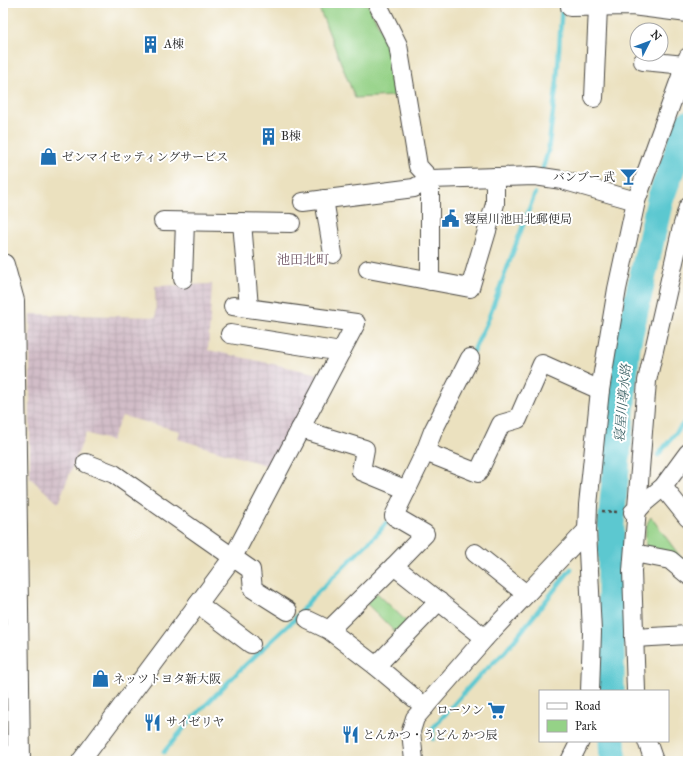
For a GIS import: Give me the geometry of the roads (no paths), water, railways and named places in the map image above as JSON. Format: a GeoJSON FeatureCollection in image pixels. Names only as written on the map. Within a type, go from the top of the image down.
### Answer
{"type":"FeatureCollection","features":[{"type":"Feature","properties":{"kind":"main road"},"geometry":{"type":"LineString","coordinates":[[3,265],[14,301],[19,761]]}},
{"type":"Feature","properties":{"kind":"street"},"geometry":{"type":"LineString","coordinates":[[377,3],[398,45],[418,166],[430,179],[430,280]]}},
{"type":"Feature","properties":{"kind":"street"},"geometry":{"type":"LineString","coordinates":[[594,98],[598,6]]}},
{"type":"Feature","properties":{"kind":"street"},"geometry":{"type":"LineString","coordinates":[[570,7],[661,6],[688,13]]}},
{"type":"Feature","properties":{"kind":"street"},"geometry":{"type":"LineString","coordinates":[[590,690],[592,632],[588,530],[591,511],[600,390],[617,289],[636,201],[686,61],[669,61]]}},
{"type":"Feature","properties":{"kind":"street"},"geometry":{"type":"LineString","coordinates":[[303,202],[414,188],[430,179],[535,176],[553,178],[636,201]]}},
{"type":"Feature","properties":{"kind":"street"},"geometry":{"type":"LineString","coordinates":[[368,269],[470,288],[495,204],[495,177]]}},
{"type":"Feature","properties":{"kind":"street"},"geometry":{"type":"LineString","coordinates":[[324,199],[333,254]]}},
{"type":"Feature","properties":{"kind":"street"},"geometry":{"type":"LineString","coordinates":[[636,690],[632,571],[634,553],[634,512],[647,381],[682,254],[688,207]]}},
{"type":"Feature","properties":{"kind":"street"},"geometry":{"type":"LineString","coordinates":[[163,221],[291,223]]}},
{"type":"Feature","properties":{"kind":"street"},"geometry":{"type":"LineString","coordinates":[[183,279],[185,222]]}},
{"type":"Feature","properties":{"kind":"street"},"geometry":{"type":"LineString","coordinates":[[81,761],[233,557],[356,323],[241,307],[242,222]]}},
{"type":"Feature","properties":{"kind":"street"},"geometry":{"type":"LineString","coordinates":[[230,334],[340,352]]}},
{"type":"Feature","properties":{"kind":"street"},"geometry":{"type":"LineString","coordinates":[[329,630],[425,534],[394,516],[425,452],[433,431],[470,358]]}},
{"type":"Feature","properties":{"kind":"street"},"geometry":{"type":"LineString","coordinates":[[425,452],[478,474],[501,424],[518,419],[542,364],[600,390]]}},
{"type":"Feature","properties":{"kind":"street"},"geometry":{"type":"LineString","coordinates":[[300,429],[365,449],[361,471],[407,490]]}},
{"type":"Feature","properties":{"kind":"street"},"geometry":{"type":"LineString","coordinates":[[634,512],[663,486],[688,453]]}},
{"type":"Feature","properties":{"kind":"street"},"geometry":{"type":"LineString","coordinates":[[86,463],[114,474],[251,570],[253,589],[288,611]]}},
{"type":"Feature","properties":{"kind":"street"},"geometry":{"type":"LineString","coordinates":[[663,486],[688,518]]}},
{"type":"Feature","properties":{"kind":"street"},"geometry":{"type":"LineString","coordinates":[[414,761],[411,731],[415,718],[485,638],[588,530]]}},
{"type":"Feature","properties":{"kind":"street"},"geometry":{"type":"LineString","coordinates":[[475,553],[526,594]]}},
{"type":"Feature","properties":{"kind":"street"},"geometry":{"type":"LineString","coordinates":[[634,553],[670,560],[688,575]]}},
{"type":"Feature","properties":{"kind":"street"},"geometry":{"type":"LineString","coordinates":[[394,566],[485,638]]}},
{"type":"Feature","properties":{"kind":"street"},"geometry":{"type":"LineString","coordinates":[[376,666],[438,601]]}},
{"type":"Feature","properties":{"kind":"street"},"geometry":{"type":"LineString","coordinates":[[198,604],[252,644]]}},
{"type":"Feature","properties":{"kind":"street"},"geometry":{"type":"LineString","coordinates":[[308,620],[329,630],[376,666],[424,707]]}},
{"type":"Feature","properties":{"kind":"street"},"geometry":{"type":"LineString","coordinates":[[634,638],[688,635]]}},
{"type":"Feature","properties":{"kind":"street"},"geometry":{"type":"LineString","coordinates":[[570,761],[580,742]]}},
{"type":"Feature","properties":{"kind":"street"},"geometry":{"type":"LineString","coordinates":[[647,742],[654,761]]}},
{"type":"Feature","properties":{"kind":"waterway"},"geometry":{"type":"LineString","coordinates":[[542,171],[548,151],[557,81],[562,3]]}},
{"type":"Feature","properties":{"kind":"waterway","name":"寝屋川導水路"},"geometry":{"type":"LineString","coordinates":[[611,690],[611,525],[627,346],[660,200],[688,124]]}},
{"type":"Feature","properties":{"kind":"waterway"},"geometry":{"type":"LineString","coordinates":[[472,354],[487,322],[535,193]]}},
{"type":"Feature","properties":{"kind":"waterway"},"geometry":{"type":"LineString","coordinates":[[658,455],[688,418]]}},
{"type":"Feature","properties":{"kind":"waterway"},"geometry":{"type":"LineString","coordinates":[[164,752],[188,723],[240,670],[294,620],[311,599],[379,532],[386,523]]}},
{"type":"Feature","properties":{"kind":"waterway"},"geometry":{"type":"LineString","coordinates":[[433,739],[433,728],[477,678],[505,652],[571,569]]}},
{"type":"Feature","properties":{"kind":"waterway","name":"寝屋川導水路"},"geometry":{"type":"LineString","coordinates":[[612,742],[613,761]]}},
{"type":"Feature","properties":{"kind":"place","name":"A棟"},"geometry":{"type":"Point","coordinates":[151,44]}},
{"type":"Feature","properties":{"kind":"place","name":"B棟"},"geometry":{"type":"Point","coordinates":[268,136]}},
{"type":"Feature","properties":{"kind":"place","name":"ゼンマイセッティングサービス"},"geometry":{"type":"Point","coordinates":[49,157]}},
{"type":"Feature","properties":{"kind":"place","name":"バンブー 武"},"geometry":{"type":"Point","coordinates":[628,177]}},
{"type":"Feature","properties":{"kind":"place","name":"寝屋川池田北郵便局"},"geometry":{"type":"Point","coordinates":[451,219]}},
{"type":"Feature","properties":{"kind":"place","name":"ネッツトヨタ新大阪"},"geometry":{"type":"Point","coordinates":[100,679]}},
{"type":"Feature","properties":{"kind":"place","name":"ローソン"},"geometry":{"type":"Point","coordinates":[497,710]}},
{"type":"Feature","properties":{"kind":"place","name":"サイゼリヤ"},"geometry":{"type":"Point","coordinates":[153,722]}},
{"type":"Feature","properties":{"kind":"place","name":"とんかつ・うどん かつ辰"},"geometry":{"type":"Point","coordinates":[350,735]}},
{"type":"Feature","properties":{"kind":"district","name":"池田北町"},"geometry":{"type":"Point","coordinates":[303,259]}}]}
